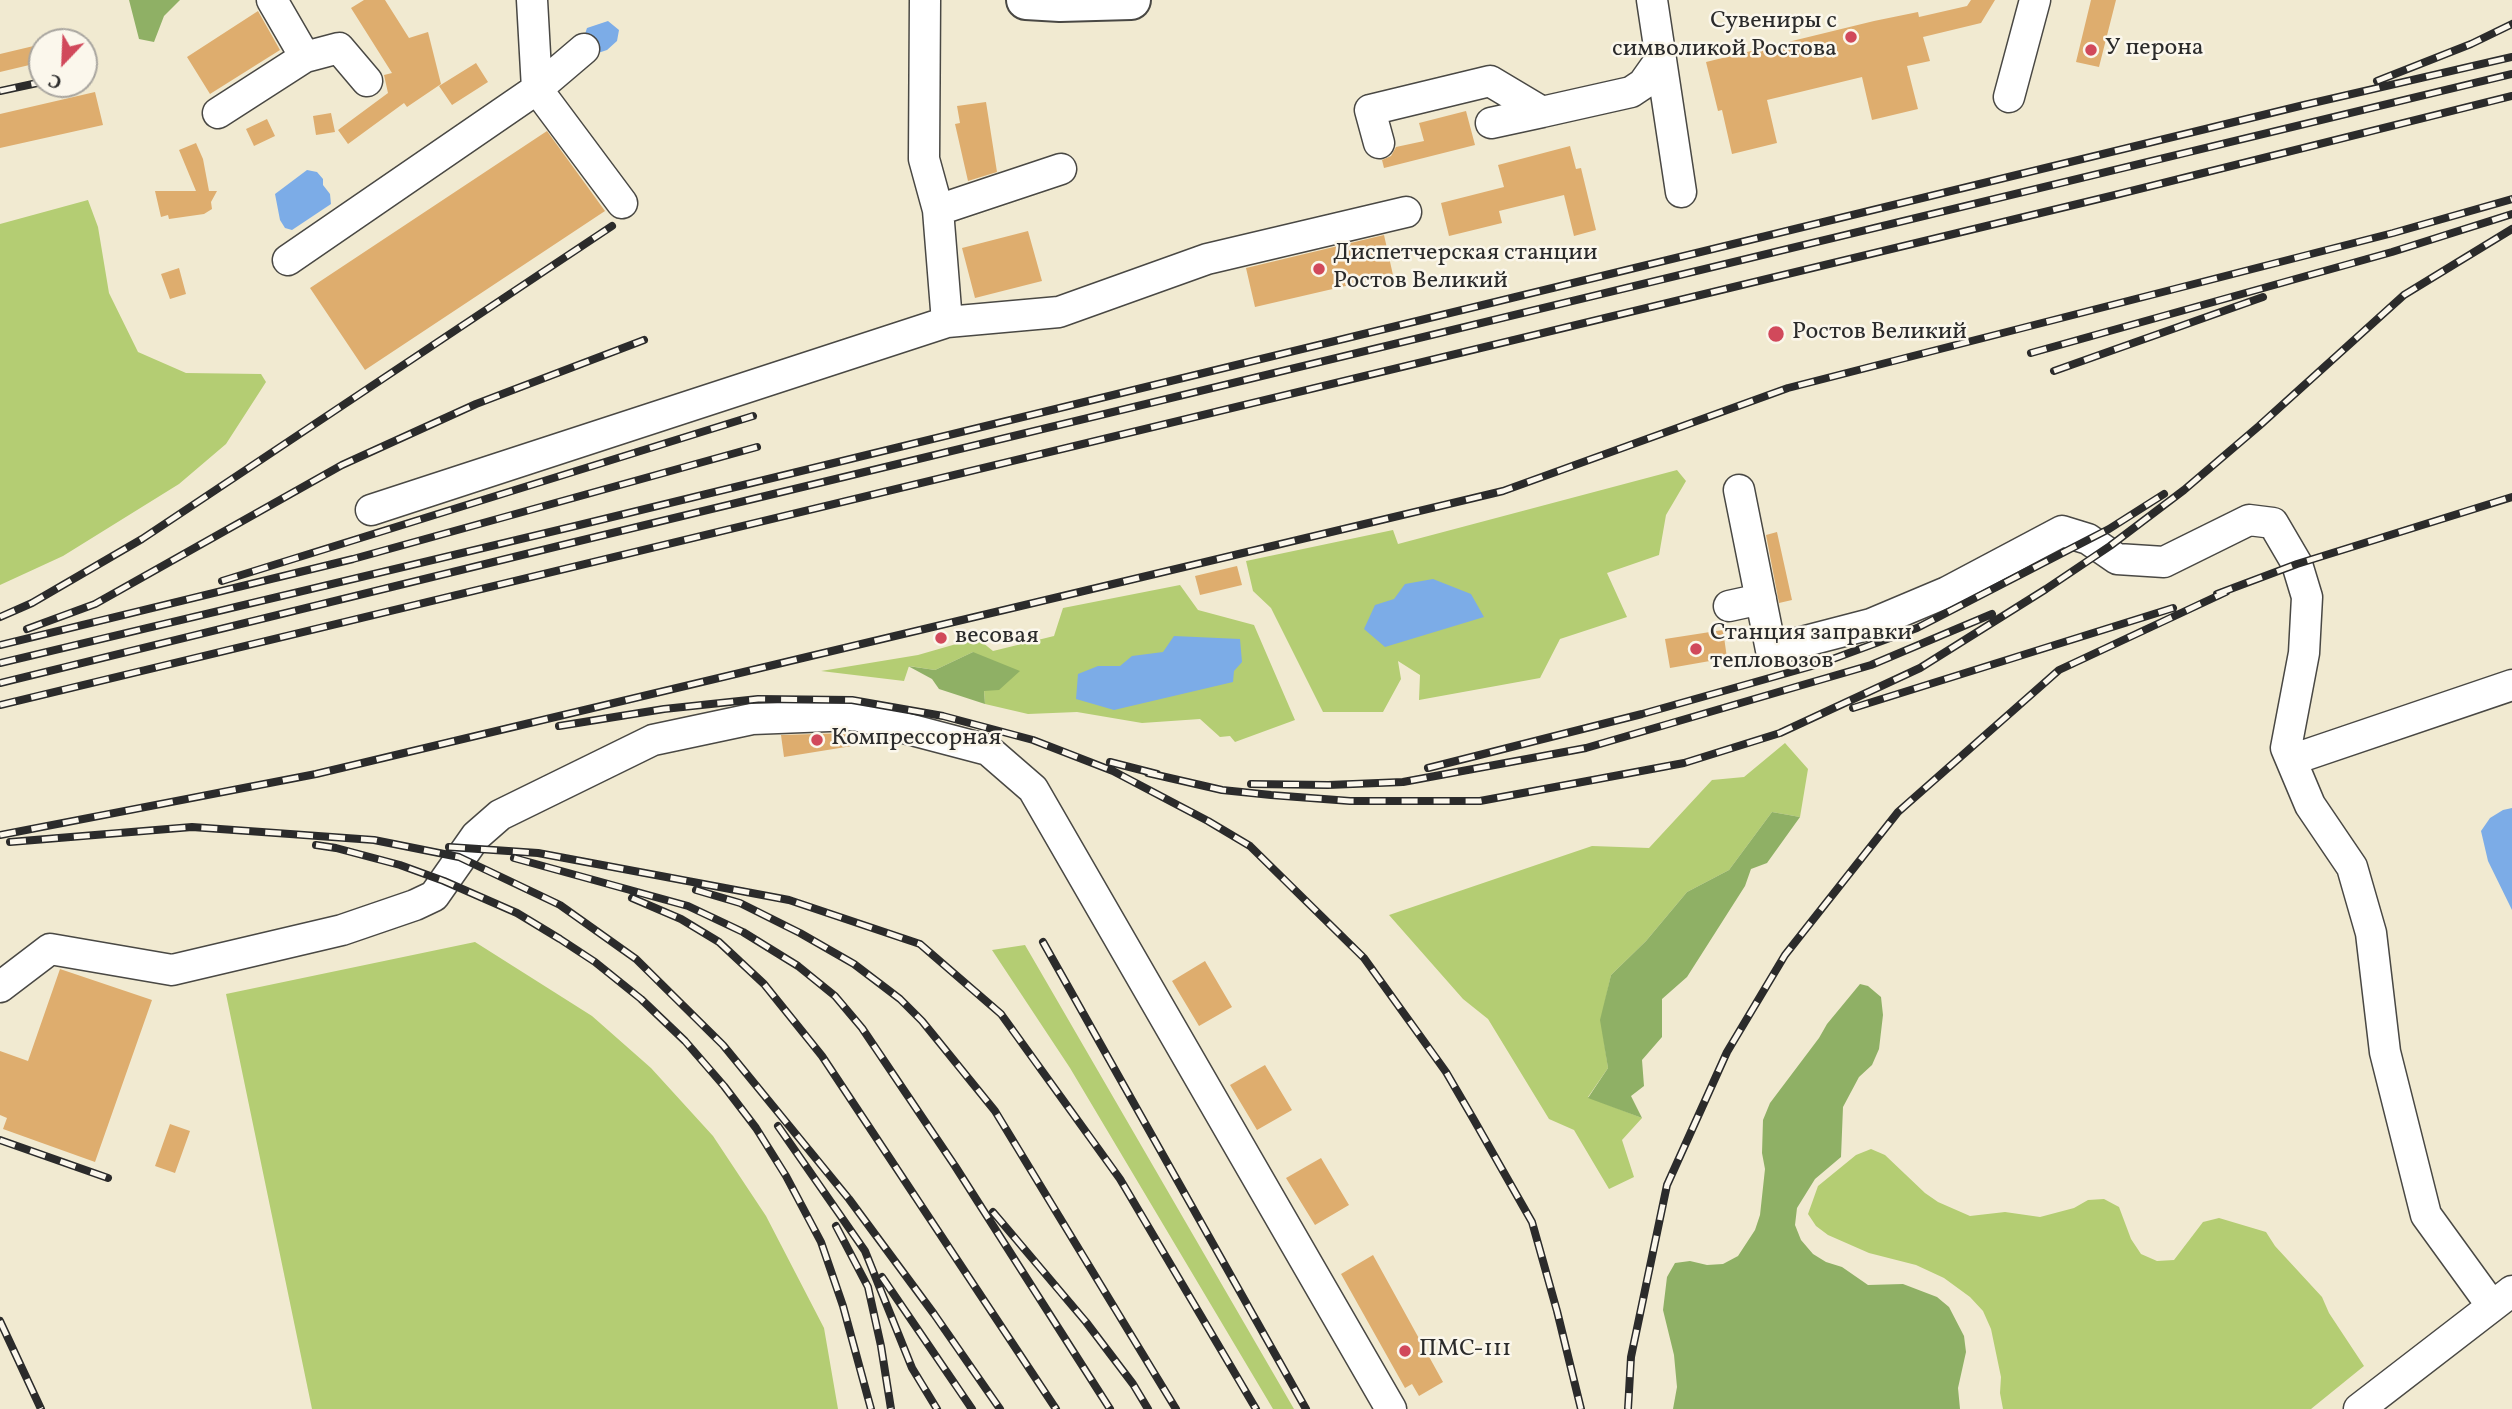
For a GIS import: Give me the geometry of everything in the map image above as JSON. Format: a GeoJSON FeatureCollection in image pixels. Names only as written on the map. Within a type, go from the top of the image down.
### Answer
{"type":"FeatureCollection","features":[{"type":"Feature","properties":{"kind":"highway"},"geometry":{"type":"LineString","coordinates":[[1026,0],[1130,0]]}},
{"type":"Feature","properties":{"kind":"lane"},"geometry":{"type":"LineString","coordinates":[[272,0],[305,57]]}},
{"type":"Feature","properties":{"kind":"lane"},"geometry":{"type":"LineString","coordinates":[[533,0],[537,89],[622,203]]}},
{"type":"Feature","properties":{"kind":"lane"},"geometry":{"type":"LineString","coordinates":[[925,0],[924,159],[938,210],[947,323]]}},
{"type":"Feature","properties":{"kind":"lane"},"geometry":{"type":"LineString","coordinates":[[1651,0],[1681,191]]}},
{"type":"Feature","properties":{"kind":"lane"},"geometry":{"type":"LineString","coordinates":[[2009,97],[2035,0]]}},
{"type":"Feature","properties":{"kind":"lane"},"geometry":{"type":"LineString","coordinates":[[218,113],[305,57],[339,48],[367,81]]}},
{"type":"Feature","properties":{"kind":"lane"},"geometry":{"type":"LineString","coordinates":[[288,260],[537,89],[584,49]]}},
{"type":"Feature","properties":{"kind":"lane"},"geometry":{"type":"LineString","coordinates":[[1491,123],[1631,92],[1643,84],[1660,60]]}},
{"type":"Feature","properties":{"kind":"lane"},"geometry":{"type":"LineString","coordinates":[[1379,143],[1370,110],[1490,81],[1542,112]]}},
{"type":"Feature","properties":{"kind":"lane"},"geometry":{"type":"LineString","coordinates":[[938,210],[1061,169]]}},
{"type":"Feature","properties":{"kind":"lane"},"geometry":{"type":"LineString","coordinates":[[371,510],[947,323],[1059,312],[1207,259],[1406,212]]}},
{"type":"Feature","properties":{"kind":"lane"},"geometry":{"type":"LineString","coordinates":[[1739,490],[1771,650],[1871,624],[1947,592],[2062,531],[2088,539],[2117,559],[2164,562],[2249,520],[2273,523],[2297,564],[2307,597],[2304,653],[2286,748],[2310,805],[2353,867],[2371,933],[2385,1052],[2426,1215],[2502,1298],[2359,1409]]}},
{"type":"Feature","properties":{"kind":"lane"},"geometry":{"type":"LineString","coordinates":[[1729,606],[1761,600]]}},
{"type":"Feature","properties":{"kind":"lane"},"geometry":{"type":"LineString","coordinates":[[2291,760],[2512,685]]}},
{"type":"Feature","properties":{"kind":"lane"},"geometry":{"type":"LineString","coordinates":[[0,987],[50,949],[172,970],[342,930],[415,905],[434,896],[476,836],[500,815],[653,740],[752,719],[855,715],[988,750],[1032,789],[1391,1409]]}},
{"type":"Feature","properties":{"kind":"green space"},"geometry":{"type":"Polygon","coordinates":[[[129,0],[180,0],[164,16],[154,42],[139,39],[129,0]]]}},
{"type":"Feature","properties":{"kind":"green space"},"geometry":{"type":"Polygon","coordinates":[[[88,200],[98,227],[109,293],[138,352],[186,373],[261,374],[266,382],[226,444],[179,484],[63,556],[0,585],[0,224],[88,200]]]}},
{"type":"Feature","properties":{"kind":"green space"},"geometry":{"type":"Polygon","coordinates":[[[1677,470],[1686,481],[1666,515],[1659,555],[1607,573],[1627,617],[1560,639],[1540,678],[1419,700],[1420,675],[1398,661],[1401,679],[1383,712],[1323,712],[1271,608],[1253,591],[1246,561],[1393,530],[1398,544],[1677,470]]]}},
{"type":"Feature","properties":{"kind":"green space"},"geometry":{"type":"Polygon","coordinates":[[[1180,585],[1198,610],[1254,625],[1295,720],[1235,742],[1230,736],[1220,737],[1200,719],[1142,723],[1077,712],[1028,714],[985,704],[984,690],[973,652],[935,670],[909,666],[904,681],[821,671],[918,655],[977,638],[993,651],[1054,636],[1063,608],[1180,585]]]}},
{"type":"Feature","properties":{"kind":"green space"},"geometry":{"type":"Polygon","coordinates":[[[973,652],[1020,671],[999,690],[984,691],[985,704],[939,689],[932,679],[908,666],[935,670],[973,652]]]}},
{"type":"Feature","properties":{"kind":"green space"},"geometry":{"type":"Polygon","coordinates":[[[1785,743],[1808,769],[1800,817],[1772,812],[1729,870],[1687,892],[1646,941],[1611,975],[1601,1020],[1608,1068],[1588,1097],[1642,1118],[1622,1140],[1634,1177],[1609,1189],[1574,1130],[1549,1119],[1488,1019],[1463,999],[1389,915],[1592,846],[1649,848],[1712,780],[1744,777],[1785,743]]]}},
{"type":"Feature","properties":{"kind":"green space"},"geometry":{"type":"Polygon","coordinates":[[[1772,812],[1800,817],[1767,863],[1751,869],[1745,886],[1687,977],[1662,999],[1662,1037],[1642,1060],[1644,1086],[1631,1096],[1642,1118],[1588,1098],[1608,1068],[1600,1020],[1611,975],[1646,941],[1687,892],[1729,870],[1772,812]]]}},
{"type":"Feature","properties":{"kind":"green space"},"geometry":{"type":"Polygon","coordinates":[[[475,942],[592,1016],[651,1068],[713,1136],[766,1216],[824,1328],[838,1409],[312,1409],[226,994],[475,942]]]}},
{"type":"Feature","properties":{"kind":"green space"},"geometry":{"type":"Polygon","coordinates":[[[1025,945],[1294,1409],[1273,1409],[1070,1068],[992,950],[1025,945]]]}},
{"type":"Feature","properties":{"kind":"green space"},"geometry":{"type":"Polygon","coordinates":[[[1860,984],[1868,986],[1881,997],[1883,1015],[1879,1049],[1872,1065],[1859,1077],[1843,1107],[1841,1157],[1815,1179],[1797,1208],[1795,1225],[1801,1240],[1813,1254],[1842,1267],[1868,1285],[1903,1284],[1937,1297],[1949,1307],[1964,1336],[1966,1352],[1958,1388],[1960,1409],[1673,1409],[1677,1387],[1674,1355],[1663,1310],[1667,1277],[1675,1263],[1690,1261],[1707,1265],[1723,1264],[1738,1256],[1755,1230],[1760,1215],[1765,1169],[1762,1153],[1763,1120],[1770,1103],[1827,1024],[1860,984]]]}},
{"type":"Feature","properties":{"kind":"green space"},"geometry":{"type":"Polygon","coordinates":[[[1871,1149],[1885,1155],[1938,1202],[1970,1216],[2005,1212],[2040,1217],[2074,1208],[2088,1200],[2104,1199],[2119,1207],[2131,1239],[2141,1254],[2157,1261],[2174,1260],[2203,1222],[2219,1218],[2266,1232],[2275,1246],[2322,1297],[2329,1313],[2364,1366],[2311,1409],[2003,1409],[2001,1377],[1991,1329],[1983,1311],[1970,1297],[1944,1278],[1916,1265],[1869,1253],[1828,1235],[1816,1226],[1808,1214],[1818,1186],[1856,1155],[1871,1149]]]}},
{"type":"Feature","properties":{"kind":"water"},"geometry":{"type":"Polygon","coordinates":[[[608,21],[619,30],[617,41],[607,50],[598,53],[589,48],[584,37],[587,28],[608,21]]]}},
{"type":"Feature","properties":{"kind":"water"},"geometry":{"type":"Polygon","coordinates":[[[307,170],[317,172],[323,179],[331,204],[292,230],[285,228],[280,220],[275,194],[307,170]]]}},
{"type":"Feature","properties":{"kind":"water"},"geometry":{"type":"Polygon","coordinates":[[[1433,579],[1471,594],[1484,617],[1385,647],[1364,629],[1375,605],[1394,599],[1405,584],[1433,579]]]}},
{"type":"Feature","properties":{"kind":"water"},"geometry":{"type":"Polygon","coordinates":[[[1174,636],[1240,639],[1242,662],[1234,671],[1233,682],[1114,710],[1076,699],[1078,674],[1098,666],[1120,666],[1132,656],[1163,652],[1174,636]]]}},
{"type":"Feature","properties":{"kind":"water"},"geometry":{"type":"Polygon","coordinates":[[[2512,808],[2512,910],[2488,861],[2481,831],[2490,818],[2512,808]]]}},
{"type":"Feature","properties":{"kind":"building"},"geometry":{"type":"Polygon","coordinates":[[[364,0],[385,0],[409,38],[428,32],[441,84],[407,107],[404,103],[348,144],[338,130],[388,93],[384,75],[392,73],[351,8],[364,0]]]}},
{"type":"Feature","properties":{"kind":"building"},"geometry":{"type":"Polygon","coordinates":[[[1971,0],[1995,0],[1981,23],[1923,37],[1930,61],[1907,66],[1918,109],[1872,120],[1862,77],[1767,100],[1777,143],[1732,154],[1722,110],[1718,111],[1706,62],[1874,21],[1918,12],[1919,17],[1967,6],[1971,0]]]}},
{"type":"Feature","properties":{"kind":"building"},"geometry":{"type":"Polygon","coordinates":[[[2091,0],[2116,0],[2099,67],[2076,62],[2091,0]]]}},
{"type":"Feature","properties":{"kind":"building"},"geometry":{"type":"Polygon","coordinates":[[[258,11],[280,50],[210,94],[187,57],[258,11]]]}},
{"type":"Feature","properties":{"kind":"building"},"geometry":{"type":"Polygon","coordinates":[[[28,47],[28,65],[0,72],[0,54],[28,47]]]}},
{"type":"Feature","properties":{"kind":"building"},"geometry":{"type":"Polygon","coordinates":[[[476,63],[488,82],[452,105],[439,86],[476,63]]]}},
{"type":"Feature","properties":{"kind":"building"},"geometry":{"type":"Polygon","coordinates":[[[69,98],[96,98],[103,125],[0,148],[0,114],[69,98]]]}},
{"type":"Feature","properties":{"kind":"building"},"geometry":{"type":"Polygon","coordinates":[[[986,102],[997,172],[968,181],[955,124],[960,123],[957,106],[986,102]]]}},
{"type":"Feature","properties":{"kind":"building"},"geometry":{"type":"Polygon","coordinates":[[[1466,111],[1475,145],[1384,168],[1382,160],[1391,156],[1396,147],[1424,141],[1419,123],[1466,111]]]}},
{"type":"Feature","properties":{"kind":"building"},"geometry":{"type":"Polygon","coordinates":[[[331,113],[335,132],[316,135],[313,116],[331,113]]]}},
{"type":"Feature","properties":{"kind":"building"},"geometry":{"type":"Polygon","coordinates":[[[267,119],[275,136],[254,146],[246,129],[267,119]]]}},
{"type":"Feature","properties":{"kind":"building"},"geometry":{"type":"Polygon","coordinates":[[[547,131],[605,211],[365,370],[310,288],[547,131]]]}},
{"type":"Feature","properties":{"kind":"building"},"geometry":{"type":"Polygon","coordinates":[[[196,143],[203,159],[209,191],[217,191],[211,202],[212,209],[204,214],[169,219],[168,215],[161,217],[155,191],[196,191],[179,150],[196,143]]]}},
{"type":"Feature","properties":{"kind":"building"},"geometry":{"type":"Polygon","coordinates":[[[1570,146],[1576,169],[1581,168],[1596,230],[1574,236],[1564,195],[1499,211],[1502,223],[1449,236],[1441,203],[1504,187],[1498,165],[1570,146]]]}},
{"type":"Feature","properties":{"kind":"building"},"geometry":{"type":"Polygon","coordinates":[[[1028,231],[1042,281],[975,298],[962,248],[1028,231]]]}},
{"type":"Feature","properties":{"kind":"building","name":"Диспетчерская станции Ростов Великий"},"geometry":{"type":"Polygon","coordinates":[[[1384,235],[1393,275],[1255,307],[1246,268],[1384,235]]]}},
{"type":"Feature","properties":{"kind":"building"},"geometry":{"type":"Polygon","coordinates":[[[179,268],[186,294],[170,299],[161,274],[179,268]]]}},
{"type":"Feature","properties":{"kind":"building"},"geometry":{"type":"Polygon","coordinates":[[[1777,532],[1792,600],[1779,603],[1766,535],[1777,532]]]}},
{"type":"Feature","properties":{"kind":"building"},"geometry":{"type":"Polygon","coordinates":[[[1237,566],[1242,585],[1200,595],[1195,576],[1237,566]]]}},
{"type":"Feature","properties":{"kind":"building","name":"Станция заправки тепловозов"},"geometry":{"type":"Polygon","coordinates":[[[1723,630],[1727,658],[1670,668],[1665,639],[1723,630]]]}},
{"type":"Feature","properties":{"kind":"building","name":"Компрессорная"},"geometry":{"type":"Polygon","coordinates":[[[850,733],[852,746],[784,757],[781,735],[850,733]]]}},
{"type":"Feature","properties":{"kind":"building"},"geometry":{"type":"Polygon","coordinates":[[[1205,961],[1232,1007],[1199,1026],[1172,981],[1205,961]]]}},
{"type":"Feature","properties":{"kind":"building"},"geometry":{"type":"Polygon","coordinates":[[[60,969],[152,1000],[95,1162],[3,1129],[7,1118],[0,1115],[0,1051],[28,1061],[60,969]]]}},
{"type":"Feature","properties":{"kind":"building"},"geometry":{"type":"Polygon","coordinates":[[[1265,1065],[1292,1110],[1257,1130],[1230,1085],[1265,1065]]]}},
{"type":"Feature","properties":{"kind":"building"},"geometry":{"type":"Polygon","coordinates":[[[170,1124],[190,1131],[175,1173],[155,1166],[170,1124]]]}},
{"type":"Feature","properties":{"kind":"building"},"geometry":{"type":"Polygon","coordinates":[[[1321,1158],[1349,1205],[1315,1225],[1286,1178],[1321,1158]]]}},
{"type":"Feature","properties":{"kind":"building","name":"ПМС-111"},"geometry":{"type":"Polygon","coordinates":[[[1373,1255],[1443,1382],[1419,1396],[1412,1384],[1405,1388],[1341,1274],[1373,1255]]]}},
{"type":"Feature","properties":{"kind":"railway"},"geometry":{"type":"LineString","coordinates":[[2377,81],[2471,44],[2512,24]]}},
{"type":"Feature","properties":{"kind":"railway"},"geometry":{"type":"LineString","coordinates":[[0,663],[571,527],[2304,105],[2512,57]]}},
{"type":"Feature","properties":{"kind":"railway"},"geometry":{"type":"LineString","coordinates":[[0,683],[2512,74]]}},
{"type":"Feature","properties":{"kind":"railway"},"geometry":{"type":"LineString","coordinates":[[0,91],[28,85]]}},
{"type":"Feature","properties":{"kind":"railway"},"geometry":{"type":"LineString","coordinates":[[0,705],[2115,195],[2512,96]]}},
{"type":"Feature","properties":{"kind":"railway"},"geometry":{"type":"LineString","coordinates":[[0,835],[316,774],[1503,491],[1788,388],[2393,233],[2512,199]]}},
{"type":"Feature","properties":{"kind":"railway"},"geometry":{"type":"LineString","coordinates":[[2031,353],[2392,252],[2512,214]]}},
{"type":"Feature","properties":{"kind":"railway"},"geometry":{"type":"LineString","coordinates":[[0,617],[32,603],[142,539],[612,226]]}},
{"type":"Feature","properties":{"kind":"railway"},"geometry":{"type":"LineString","coordinates":[[1148,773],[1222,790],[1271,795],[1350,801],[1480,801],[1684,763],[1780,733],[1920,668],[2110,546],[2184,490],[2259,426],[2404,295],[2512,229]]}},
{"type":"Feature","properties":{"kind":"railway"},"geometry":{"type":"LineString","coordinates":[[2054,371],[2263,297]]}},
{"type":"Feature","properties":{"kind":"railway"},"geometry":{"type":"LineString","coordinates":[[27,629],[95,604],[342,465],[476,404],[644,340]]}},
{"type":"Feature","properties":{"kind":"railway"},"geometry":{"type":"LineString","coordinates":[[222,581],[753,416]]}},
{"type":"Feature","properties":{"kind":"railway"},"geometry":{"type":"LineString","coordinates":[[0,645],[353,559],[757,447]]}},
{"type":"Feature","properties":{"kind":"railway"},"geometry":{"type":"LineString","coordinates":[[1428,768],[1642,714],[1819,664],[1917,628],[2109,529],[2164,494]]}},
{"type":"Feature","properties":{"kind":"railway"},"geometry":{"type":"LineString","coordinates":[[2217,594],[2297,564],[2512,497]]}},
{"type":"Feature","properties":{"kind":"railway"},"geometry":{"type":"LineString","coordinates":[[1628,1409],[1631,1357],[1667,1185],[1727,1052],[1785,955],[1898,812],[2059,670],[2226,592]]}},
{"type":"Feature","properties":{"kind":"railway"},"geometry":{"type":"LineString","coordinates":[[1853,708],[2173,608]]}},
{"type":"Feature","properties":{"kind":"railway"},"geometry":{"type":"LineString","coordinates":[[1251,784],[1403,782],[1586,748],[1871,665],[1992,614]]}},
{"type":"Feature","properties":{"kind":"railway"},"geometry":{"type":"LineString","coordinates":[[559,726],[664,709],[758,699],[852,700],[943,716],[1033,740],[1113,771],[1250,846],[1364,958],[1446,1072],[1532,1222],[1581,1409]]}},
{"type":"Feature","properties":{"kind":"railway"},"geometry":{"type":"LineString","coordinates":[[1110,762],[1157,774]]}},
{"type":"Feature","properties":{"kind":"railway"},"geometry":{"type":"LineString","coordinates":[[10,842],[192,827],[374,840],[459,857],[560,905],[636,959],[723,1045],[849,1199],[1000,1409]]}},
{"type":"Feature","properties":{"kind":"railway"},"geometry":{"type":"LineString","coordinates":[[316,845],[400,865],[517,913],[595,962],[641,999],[685,1041],[756,1128],[786,1176],[821,1242],[843,1306],[871,1409]]}},
{"type":"Feature","properties":{"kind":"railway"},"geometry":{"type":"LineString","coordinates":[[449,847],[538,853],[789,900],[920,944],[1001,1014],[1120,1179],[1256,1409]]}},
{"type":"Feature","properties":{"kind":"railway"},"geometry":{"type":"LineString","coordinates":[[514,858],[688,906],[743,932],[798,966],[835,996],[862,1028],[955,1166],[1110,1409]]}},
{"type":"Feature","properties":{"kind":"railway"},"geometry":{"type":"LineString","coordinates":[[696,890],[740,903],[854,964],[900,999],[922,1021],[995,1111],[1176,1409]]}},
{"type":"Feature","properties":{"kind":"railway"},"geometry":{"type":"LineString","coordinates":[[632,898],[681,919],[719,942],[764,984],[822,1056],[1056,1409]]}},
{"type":"Feature","properties":{"kind":"railway"},"geometry":{"type":"LineString","coordinates":[[1043,942],[1306,1409]]}},
{"type":"Feature","properties":{"kind":"railway"},"geometry":{"type":"LineString","coordinates":[[778,1126],[865,1251],[912,1368],[937,1409]]}},
{"type":"Feature","properties":{"kind":"railway"},"geometry":{"type":"LineString","coordinates":[[0,1140],[108,1178]]}},
{"type":"Feature","properties":{"kind":"railway"},"geometry":{"type":"LineString","coordinates":[[993,1212],[1086,1322],[1133,1384],[1148,1409]]}},
{"type":"Feature","properties":{"kind":"railway"},"geometry":{"type":"LineString","coordinates":[[836,1226],[868,1287],[891,1409]]}},
{"type":"Feature","properties":{"kind":"railway"},"geometry":{"type":"LineString","coordinates":[[882,1277],[972,1409]]}},
{"type":"Feature","properties":{"kind":"railway"},"geometry":{"type":"LineString","coordinates":[[0,1321],[41,1409]]}},
{"type":"Feature","properties":{"kind":"place","name":"Сувениры с символикой Ростова"},"geometry":{"type":"Point","coordinates":[1851,37]}},
{"type":"Feature","properties":{"kind":"place","name":"У перона"},"geometry":{"type":"Point","coordinates":[2091,50]}},
{"type":"Feature","properties":{"kind":"place","name":"Диспетчерская станции Ростов Великий"},"geometry":{"type":"Point","coordinates":[1319,269]}},
{"type":"Feature","properties":{"kind":"place","name":"Ростов Великий"},"geometry":{"type":"Point","coordinates":[1776,334]}},
{"type":"Feature","properties":{"kind":"place","name":"весовая"},"geometry":{"type":"Point","coordinates":[941,638]}},
{"type":"Feature","properties":{"kind":"place","name":"Станция заправки тепловозов"},"geometry":{"type":"Point","coordinates":[1696,649]}},
{"type":"Feature","properties":{"kind":"place","name":"Компрессорная"},"geometry":{"type":"Point","coordinates":[817,740]}},
{"type":"Feature","properties":{"kind":"place","name":"ПМС-111"},"geometry":{"type":"Point","coordinates":[1405,1351]}}]}
